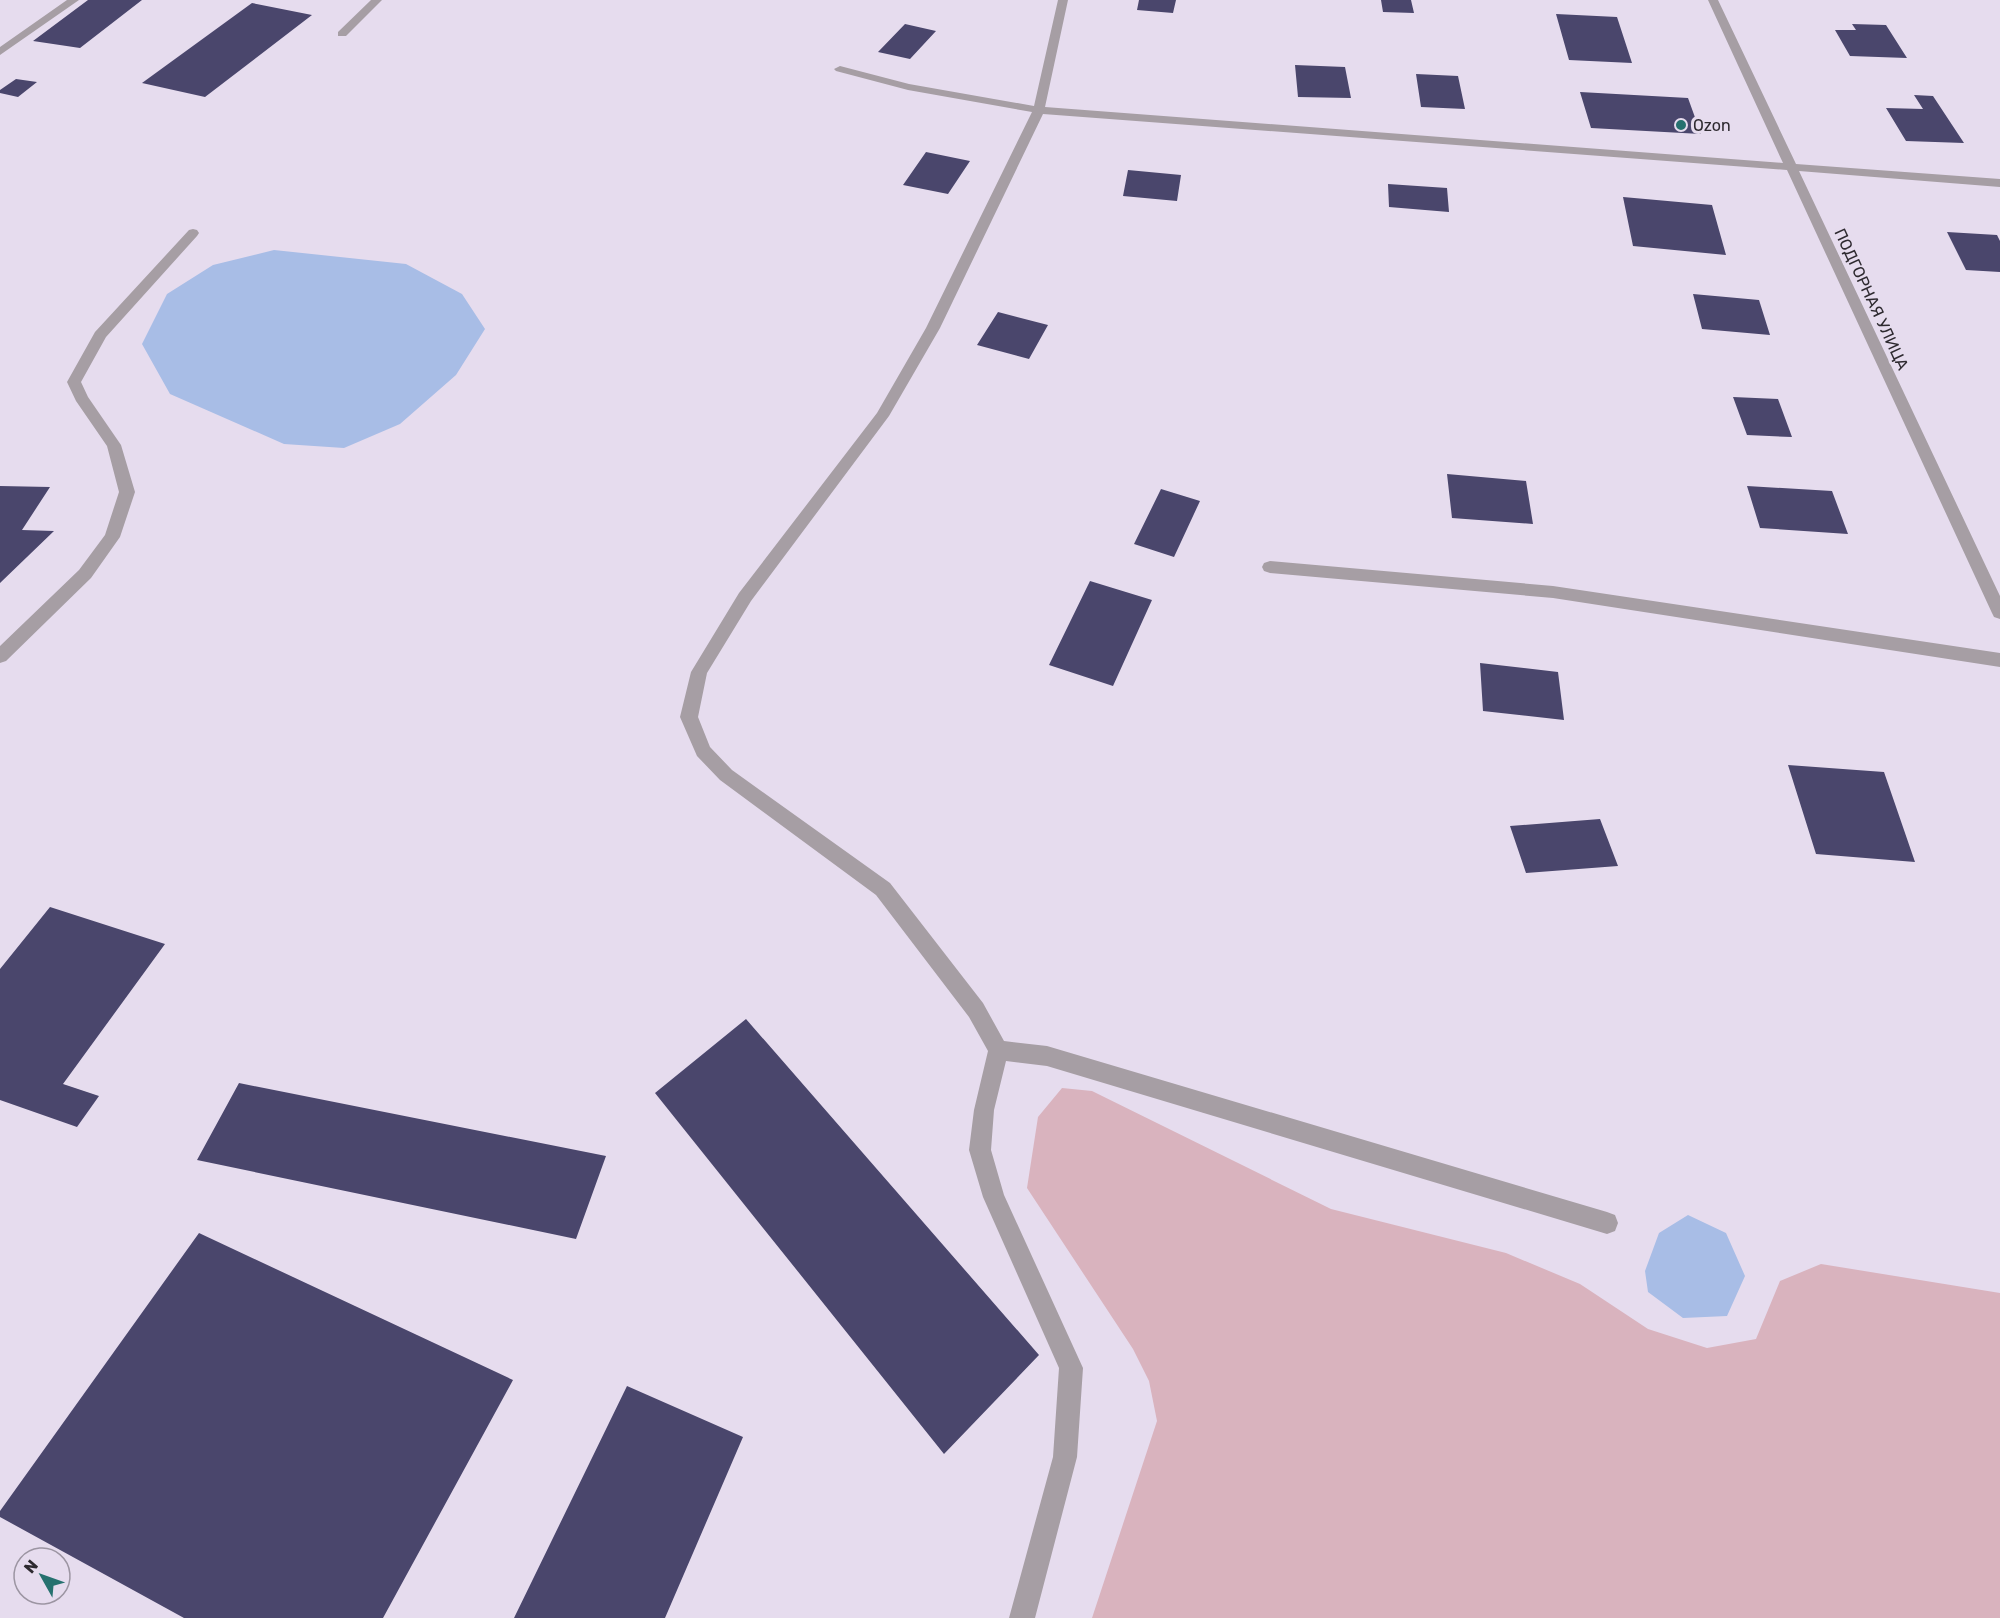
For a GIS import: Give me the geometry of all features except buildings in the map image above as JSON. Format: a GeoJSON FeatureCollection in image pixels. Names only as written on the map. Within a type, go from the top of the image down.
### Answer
{"type":"FeatureCollection","features":[{"type":"Feature","properties":{"kind":"street"},"geometry":{"type":"LineString","coordinates":[[0,52],[74,0]]}},
{"type":"Feature","properties":{"kind":"street"},"geometry":{"type":"LineString","coordinates":[[342,34],[377,0]]}},
{"type":"Feature","properties":{"kind":"street"},"geometry":{"type":"LineString","coordinates":[[1022,1618],[1065,1457],[1071,1368],[994,1197],[980,1150],[984,1110],[998,1050],[976,1010],[883,889],[726,776],[703,751],[689,717],[699,672],[745,597],[882,416],[933,328],[1039,110],[1063,0]]}},
{"type":"Feature","properties":{"kind":"street","name":"ПОДГОРНАЯ УЛИЦА"},"geometry":{"type":"LineString","coordinates":[[1713,0],[2000,614]]}},
{"type":"Feature","properties":{"kind":"street"},"geometry":{"type":"LineString","coordinates":[[840,69],[908,87],[1039,110],[2000,183]]}},
{"type":"Feature","properties":{"kind":"street"},"geometry":{"type":"LineString","coordinates":[[0,656],[85,574],[112,537],[127,492],[114,445],[81,398],[74,382],[100,335],[193,232]]}},
{"type":"Feature","properties":{"kind":"street"},"geometry":{"type":"LineString","coordinates":[[1270,567],[1553,592],[2000,660]]}},
{"type":"Feature","properties":{"kind":"street"},"geometry":{"type":"LineString","coordinates":[[998,1050],[1047,1056],[1607,1223]]}},
{"type":"Feature","properties":{"kind":"shaded area"},"geometry":{"type":"Polygon","coordinates":[[[1062,1088],[1092,1091],[1331,1209],[1506,1253],[1580,1284],[1648,1329],[1707,1348],[1756,1339],[1780,1281],[1821,1264],[2000,1293],[2000,1618],[1092,1618],[1157,1421],[1149,1381],[1133,1349],[1027,1188],[1038,1117],[1062,1088]]]}},
{"type":"Feature","properties":{"kind":"water"},"geometry":{"type":"Polygon","coordinates":[[[274,250],[406,264],[462,294],[485,329],[456,375],[400,424],[344,448],[284,444],[170,394],[142,344],[167,294],[213,265],[274,250]]]}},
{"type":"Feature","properties":{"kind":"water"},"geometry":{"type":"Polygon","coordinates":[[[1688,1215],[1726,1233],[1745,1276],[1727,1316],[1683,1318],[1648,1292],[1645,1271],[1659,1233],[1688,1215]]]}},
{"type":"Feature","properties":{"kind":"place","name":"Ozon"},"geometry":{"type":"Point","coordinates":[1681,125]}}]}
